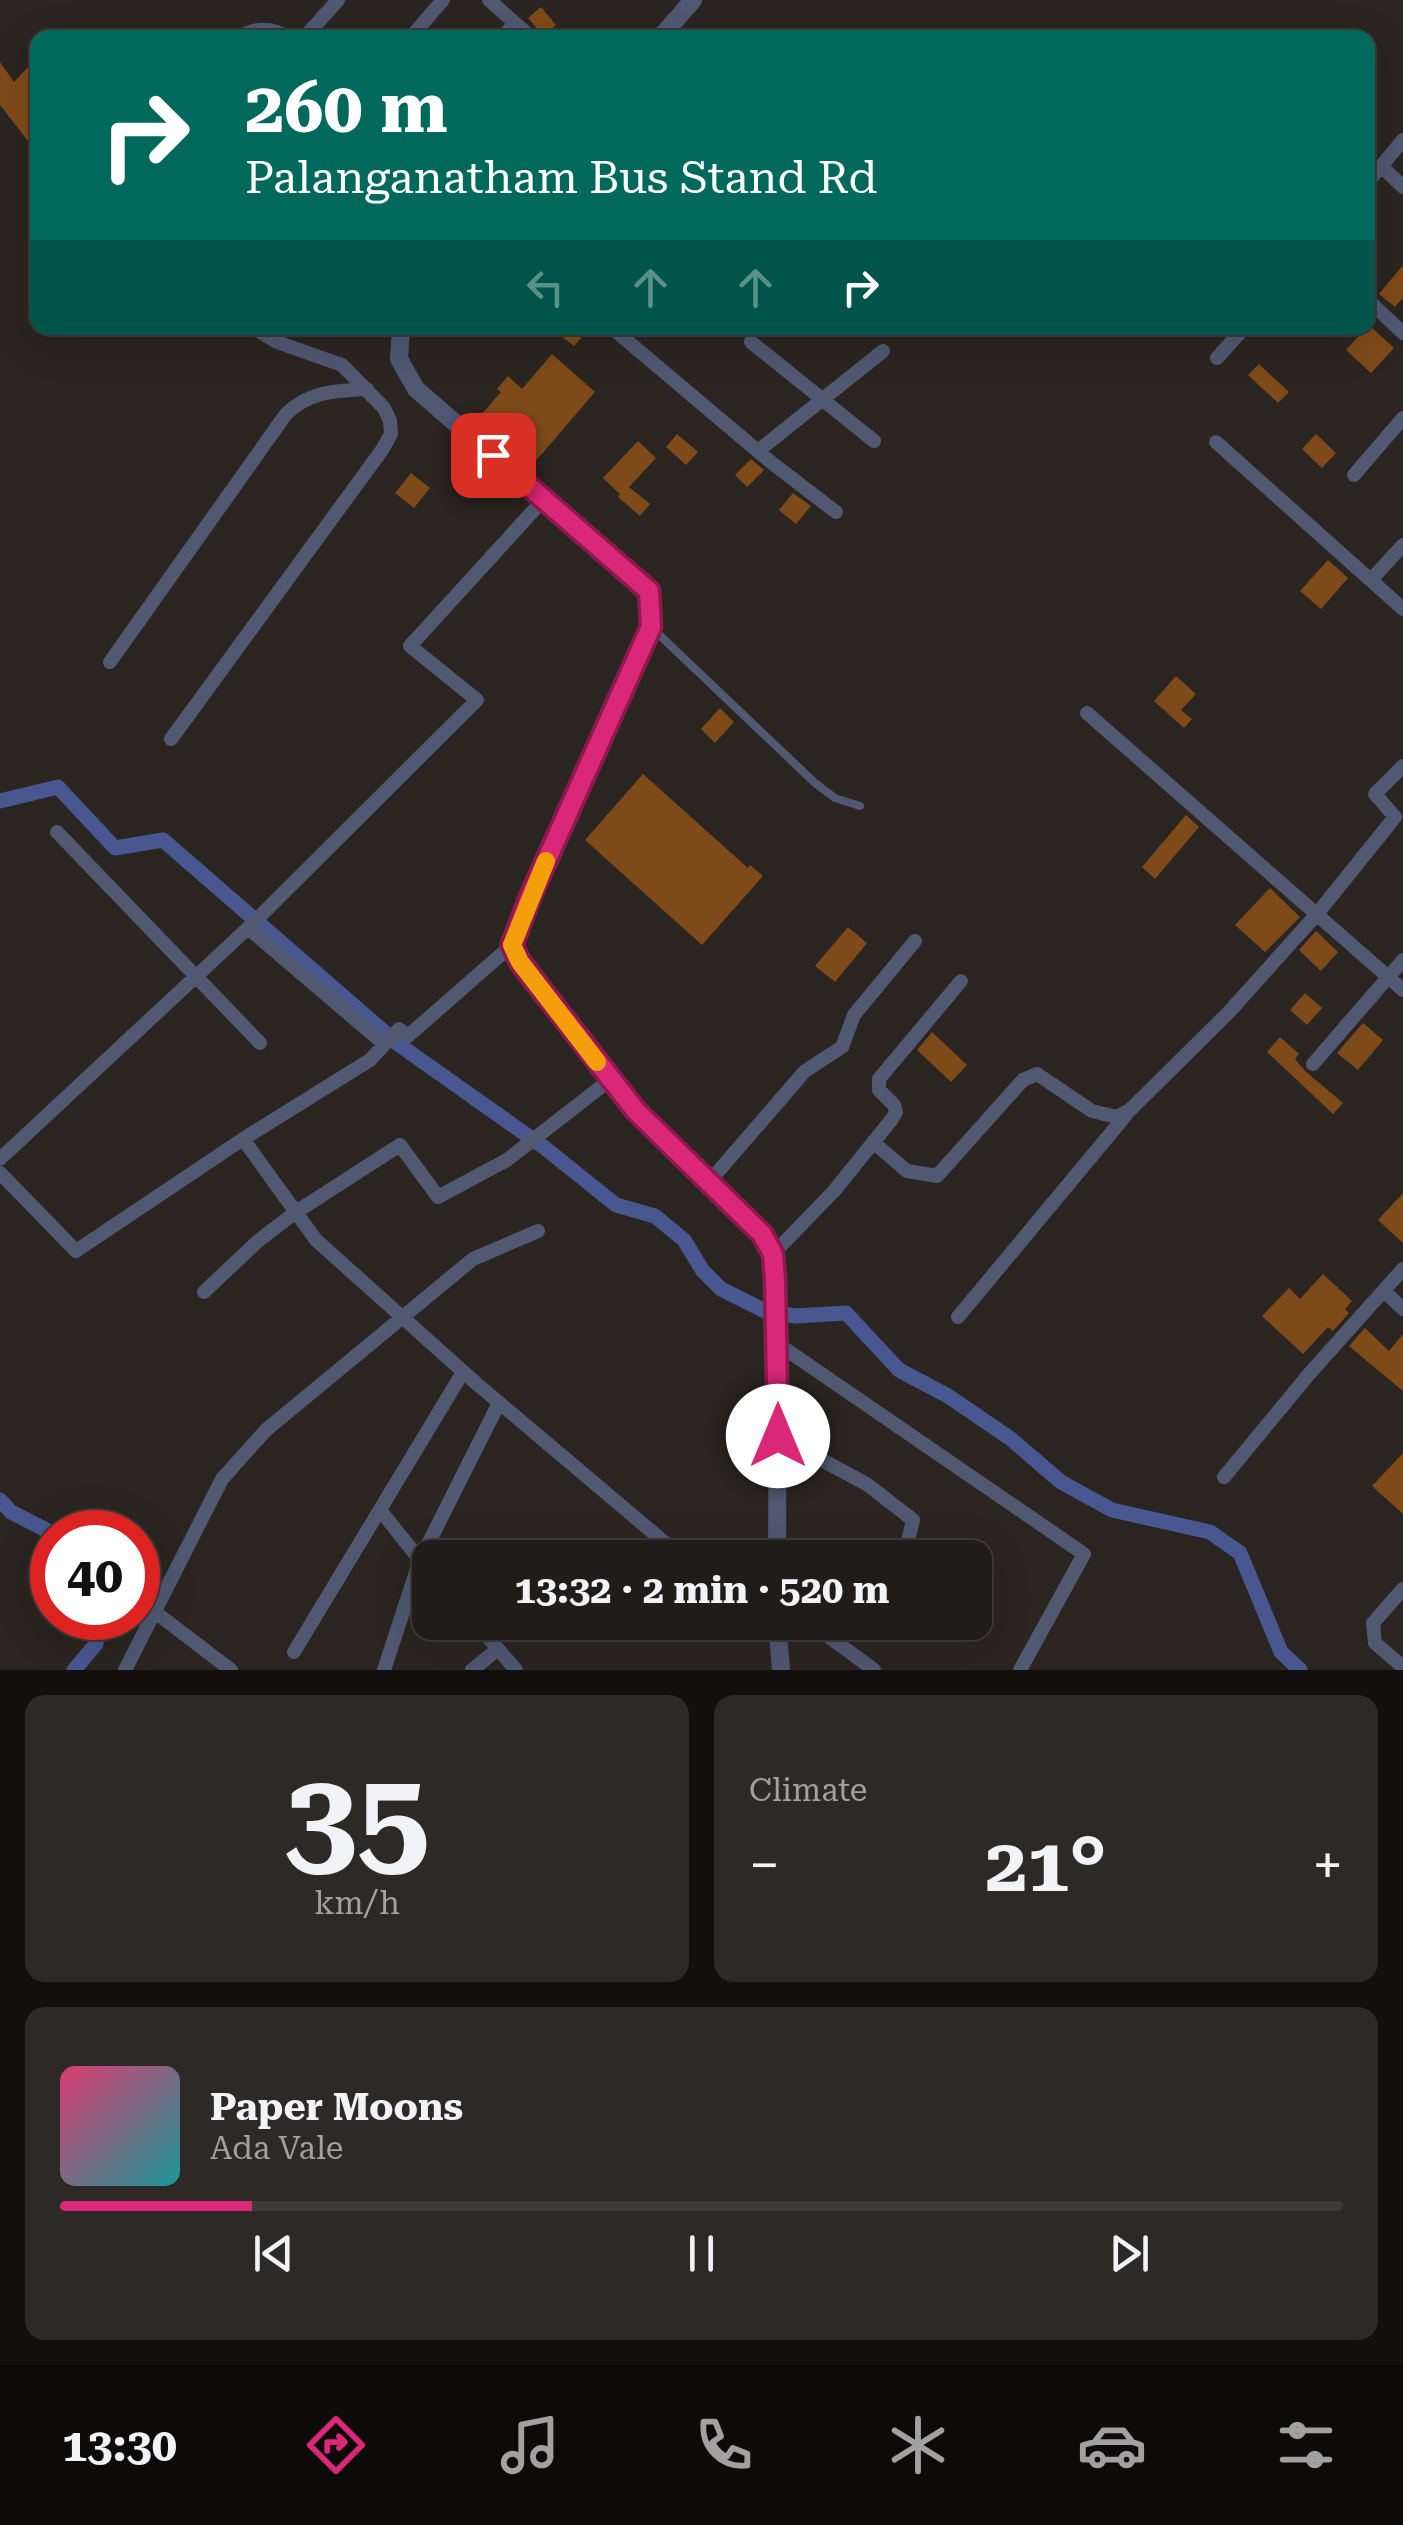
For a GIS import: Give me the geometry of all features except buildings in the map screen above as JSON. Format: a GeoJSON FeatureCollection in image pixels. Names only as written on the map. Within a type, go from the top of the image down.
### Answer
{"type":"FeatureCollection","features":[{"type":"Feature","properties":{"kind":"street"},"geometry":{"type":"LineString","coordinates":[[311,30],[338,0]]}},
{"type":"Feature","properties":{"kind":"street"},"geometry":{"type":"LineString","coordinates":[[417,30],[443,0]]}},
{"type":"Feature","properties":{"kind":"street"},"geometry":{"type":"LineString","coordinates":[[489,0],[524,30]]}},
{"type":"Feature","properties":{"kind":"street"},"geometry":{"type":"LineString","coordinates":[[666,30],[687,2]]}},
{"type":"Feature","properties":{"kind":"street"},"geometry":{"type":"LineString","coordinates":[[508,30],[515,22]]}},
{"type":"Feature","properties":{"kind":"street"},"geometry":{"type":"LineString","coordinates":[[1375,173],[1403,140]]}},
{"type":"Feature","properties":{"kind":"street"},"geometry":{"type":"LineString","coordinates":[[1381,166],[1403,186]]}},
{"type":"Feature","properties":{"kind":"street"},"geometry":{"type":"LineString","coordinates":[[1375,307],[1403,333]]}},
{"type":"Feature","properties":{"kind":"street"},"geometry":{"type":"LineString","coordinates":[[171,739],[391,434],[384,408],[334,360],[290,348],[267,335]]}},
{"type":"Feature","properties":{"kind":"street"},"geometry":{"type":"LineString","coordinates":[[0,1174],[76,1250],[243,1138],[370,1060],[399,1029],[408,1036],[512,945],[651,627],[649,591],[416,389],[399,358],[400,335]]}},
{"type":"Feature","properties":{"kind":"street"},"geometry":{"type":"LineString","coordinates":[[620,335],[836,512]]}},
{"type":"Feature","properties":{"kind":"street"},"geometry":{"type":"LineString","coordinates":[[1217,358],[1238,335]]}},
{"type":"Feature","properties":{"kind":"street"},"geometry":{"type":"LineString","coordinates":[[751,342],[874,441]]}},
{"type":"Feature","properties":{"kind":"street"},"geometry":{"type":"LineString","coordinates":[[758,451],[882,351]]}},
{"type":"Feature","properties":{"kind":"street"},"geometry":{"type":"LineString","coordinates":[[110,662],[286,414],[301,399],[367,389]]}},
{"type":"Feature","properties":{"kind":"street"},"geometry":{"type":"LineString","coordinates":[[1354,475],[1403,418]]}},
{"type":"Feature","properties":{"kind":"street"},"geometry":{"type":"LineString","coordinates":[[1216,442],[1403,609]]}},
{"type":"Feature","properties":{"kind":"street"},"geometry":{"type":"LineString","coordinates":[[0,1159],[248,928],[476,700],[410,646],[544,500]]}},
{"type":"Feature","properties":{"kind":"street"},"geometry":{"type":"LineString","coordinates":[[1371,580],[1403,545]]}},
{"type":"Feature","properties":{"kind":"street"},"geometry":{"type":"LineString","coordinates":[[1087,713],[1403,990]]}},
{"type":"Feature","properties":{"kind":"street"},"geometry":{"type":"LineString","coordinates":[[958,1317],[1130,1110],[1229,1012],[1317,914],[1395,817],[1375,794],[1403,766]]}},
{"type":"Feature","properties":{"kind":"street"},"geometry":{"type":"LineString","coordinates":[[56,832],[260,1043]]}},
{"type":"Feature","properties":{"kind":"street"},"geometry":{"type":"LineString","coordinates":[[248,928],[384,1044]]}},
{"type":"Feature","properties":{"kind":"street"},"geometry":{"type":"LineString","coordinates":[[709,1182],[805,1070],[842,1047],[854,1016],[915,941]]}},
{"type":"Feature","properties":{"kind":"street"},"geometry":{"type":"LineString","coordinates":[[512,945],[520,962],[636,1111],[762,1234],[773,1254],[778,1314],[777,1540]]}},
{"type":"Feature","properties":{"kind":"street"},"geometry":{"type":"LineString","coordinates":[[1313,1064],[1403,960]]}},
{"type":"Feature","properties":{"kind":"street"},"geometry":{"type":"LineString","coordinates":[[773,1254],[805,1223],[896,1112],[879,1090],[880,1078],[961,981]]}},
{"type":"Feature","properties":{"kind":"street"},"geometry":{"type":"LineString","coordinates":[[873,1142],[908,1171],[938,1176],[1023,1080],[1037,1074],[1092,1110],[1117,1117],[1130,1110]]}},
{"type":"Feature","properties":{"kind":"street"},"geometry":{"type":"LineString","coordinates":[[204,1292],[258,1241],[296,1212],[400,1145],[438,1198],[507,1160],[611,1079]]}},
{"type":"Feature","properties":{"kind":"street"},"geometry":{"type":"LineString","coordinates":[[243,1138],[316,1240],[463,1372],[661,1540]]}},
{"type":"Feature","properties":{"kind":"street"},"geometry":{"type":"LineString","coordinates":[[160,1602],[222,1479],[266,1430],[473,1259],[538,1231]]}},
{"type":"Feature","properties":{"kind":"street"},"geometry":{"type":"LineString","coordinates":[[1224,1477],[1403,1270]]}},
{"type":"Feature","properties":{"kind":"street"},"geometry":{"type":"LineString","coordinates":[[1384,1291],[1403,1309]]}},
{"type":"Feature","properties":{"kind":"street"},"geometry":{"type":"LineString","coordinates":[[778,1344],[1084,1554],[1020,1670]]}},
{"type":"Feature","properties":{"kind":"street"},"geometry":{"type":"LineString","coordinates":[[294,1652],[463,1372]]}},
{"type":"Feature","properties":{"kind":"street"},"geometry":{"type":"LineString","coordinates":[[437,1540],[500,1403]]}},
{"type":"Feature","properties":{"kind":"street"},"geometry":{"type":"LineString","coordinates":[[778,1436],[868,1485],[914,1520],[909,1540]]}},
{"type":"Feature","properties":{"kind":"street"},"geometry":{"type":"LineString","coordinates":[[380,1510],[412,1550]]}},
{"type":"Feature","properties":{"kind":"street"},"geometry":{"type":"LineString","coordinates":[[1403,1589],[1374,1622],[1375,1643],[1403,1667]]}},
{"type":"Feature","properties":{"kind":"street"},"geometry":{"type":"LineString","coordinates":[[384,1670],[412,1599]]}},
{"type":"Feature","properties":{"kind":"street"},"geometry":{"type":"LineString","coordinates":[[160,1616],[232,1670]]}},
{"type":"Feature","properties":{"kind":"street"},"geometry":{"type":"LineString","coordinates":[[125,1670],[141,1640]]}},
{"type":"Feature","properties":{"kind":"street"},"geometry":{"type":"LineString","coordinates":[[490,1640],[516,1670]]}},
{"type":"Feature","properties":{"kind":"street"},"geometry":{"type":"LineString","coordinates":[[778,1640],[780,1670]]}},
{"type":"Feature","properties":{"kind":"street"},"geometry":{"type":"LineString","coordinates":[[833,1640],[874,1670]]}},
{"type":"Feature","properties":{"kind":"street"},"geometry":{"type":"LineString","coordinates":[[472,1670],[498,1649]]}},
{"type":"Feature","properties":{"kind":"lane"},"geometry":{"type":"LineString","coordinates":[[651,627],[816,783],[834,798],[860,806]]}},
{"type":"Feature","properties":{"kind":"waterway"},"geometry":{"type":"LineString","coordinates":[[0,801],[58,787],[115,848],[163,840],[398,1044],[545,1148],[616,1205],[655,1216],[684,1240],[703,1271],[721,1289],[765,1311],[795,1316],[846,1313],[899,1370],[948,1396],[1011,1439],[1061,1482],[1112,1510],[1210,1532],[1240,1553],[1281,1652],[1300,1670]]}},
{"type":"Feature","properties":{"kind":"waterway"},"geometry":{"type":"LineString","coordinates":[[0,1500],[11,1512],[30,1522]]}},
{"type":"Feature","properties":{"kind":"waterway"},"geometry":{"type":"LineString","coordinates":[[74,1670],[96,1640]]}},
{"type":"Feature","properties":{"kind":"slow traffic"},"geometry":{"type":"LineString","coordinates":[[546,861],[512,945],[520,962],[597,1062]]}},
{"type":"Feature","properties":{"kind":"route"},"geometry":{"type":"LineString","coordinates":[[493,455],[649,591],[651,627],[512,945],[520,962],[636,1111],[762,1234],[773,1254],[778,1322],[778,1436]]}}]}
